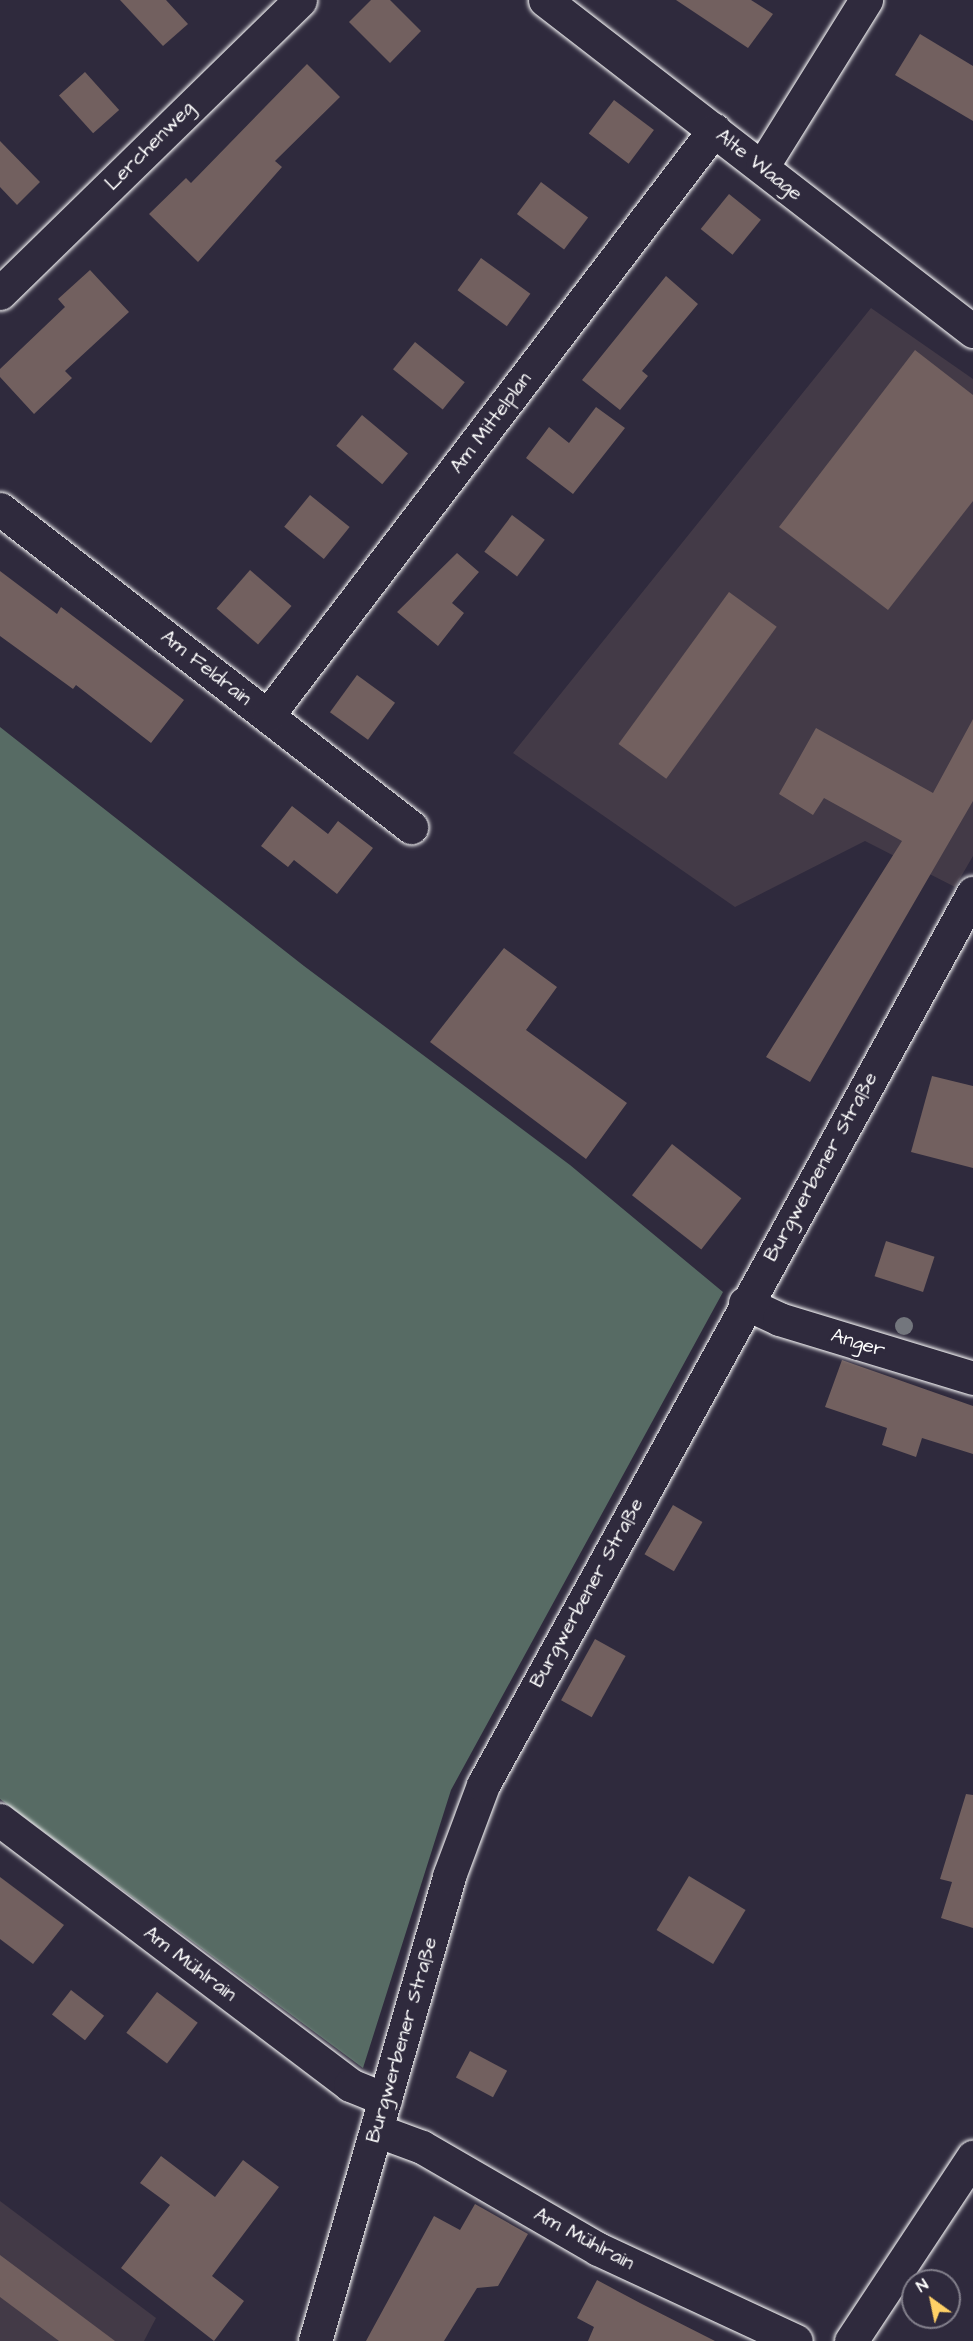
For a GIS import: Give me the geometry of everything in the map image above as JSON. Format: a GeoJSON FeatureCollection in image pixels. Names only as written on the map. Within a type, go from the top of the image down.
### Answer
{"type":"FeatureCollection","features":[{"type":"Feature","properties":{"kind":"street","name":"Lerchenweg"},"geometry":{"type":"LineString","coordinates":[[0,293],[300,0]]}},
{"type":"Feature","properties":{"kind":"street","name":"Alte Waage"},"geometry":{"type":"LineString","coordinates":[[545,0],[973,331]]}},
{"type":"Feature","properties":{"kind":"street"},"geometry":{"type":"LineString","coordinates":[[762,167],[866,0]]}},
{"type":"Feature","properties":{"kind":"street","name":"Am Mittelplan"},"geometry":{"type":"LineString","coordinates":[[268,715],[714,130]]}},
{"type":"Feature","properties":{"kind":"street","name":"Am Feldrain"},"geometry":{"type":"LineString","coordinates":[[0,509],[411,827]]}},
{"type":"Feature","properties":{"kind":"street","name":"Burgwerbener Straße"},"geometry":{"type":"LineString","coordinates":[[315,2341],[449,1876],[483,1785],[745,1304],[973,893]]}},
{"type":"Feature","properties":{"kind":"street","name":"Anger"},"geometry":{"type":"LineString","coordinates":[[745,1304],[779,1319],[973,1378]]}},
{"type":"Feature","properties":{"kind":"street","name":"Am Mühlrain"},"geometry":{"type":"LineString","coordinates":[[0,1820],[350,2085],[385,2099]]}},
{"type":"Feature","properties":{"kind":"street","name":"Am Mühlrain"},"geometry":{"type":"LineString","coordinates":[[376,2130],[422,2147],[598,2249],[796,2341]]}},
{"type":"Feature","properties":{"kind":"street"},"geometry":{"type":"LineString","coordinates":[[852,2341],[964,2189],[973,2157]]}},
{"type":"Feature","properties":{"kind":"shaded area"},"geometry":{"type":"Polygon","coordinates":[[[871,308],[973,379],[973,856],[955,887],[865,841],[735,907],[513,753],[871,308]]]}},
{"type":"Feature","properties":{"kind":"shaded area"},"geometry":{"type":"Polygon","coordinates":[[[0,2201],[156,2318],[144,2341],[0,2341],[0,2201]]]}},
{"type":"Feature","properties":{"kind":"green space"},"geometry":{"type":"Polygon","coordinates":[[[0,727],[304,966],[570,1165],[723,1292],[451,1790],[363,2068],[0,1799],[0,727]]]}},
{"type":"Feature","properties":{"kind":"building"},"geometry":{"type":"Polygon","coordinates":[[[120,0],[166,0],[188,24],[163,46],[120,0]]]}},
{"type":"Feature","properties":{"kind":"building"},"geometry":{"type":"Polygon","coordinates":[[[371,0],[390,0],[421,31],[390,63],[349,22],[371,0]]]}},
{"type":"Feature","properties":{"kind":"building"},"geometry":{"type":"Polygon","coordinates":[[[676,0],[751,0],[773,14],[748,48],[676,0]]]}},
{"type":"Feature","properties":{"kind":"building"},"geometry":{"type":"Polygon","coordinates":[[[920,34],[973,66],[973,121],[895,75],[920,34]]]}},
{"type":"Feature","properties":{"kind":"building"},"geometry":{"type":"Polygon","coordinates":[[[307,64],[340,97],[275,161],[282,167],[198,262],[149,214],[186,178],[191,183],[307,64]]]}},
{"type":"Feature","properties":{"kind":"building"},"geometry":{"type":"Polygon","coordinates":[[[85,72],[119,110],[93,133],[59,95],[85,72]]]}},
{"type":"Feature","properties":{"kind":"building"},"geometry":{"type":"Polygon","coordinates":[[[614,100],[654,130],[629,164],[589,134],[614,100]]]}},
{"type":"Feature","properties":{"kind":"building"},"geometry":{"type":"Polygon","coordinates":[[[0,141],[40,182],[17,205],[0,187],[0,141]]]}},
{"type":"Feature","properties":{"kind":"building"},"geometry":{"type":"Polygon","coordinates":[[[541,182],[588,218],[564,249],[517,214],[541,182]]]}},
{"type":"Feature","properties":{"kind":"building"},"geometry":{"type":"Polygon","coordinates":[[[729,194],[761,220],[733,255],[701,229],[729,194]]]}},
{"type":"Feature","properties":{"kind":"building"},"geometry":{"type":"Polygon","coordinates":[[[481,258],[530,294],[507,326],[457,290],[481,258]]]}},
{"type":"Feature","properties":{"kind":"building"},"geometry":{"type":"Polygon","coordinates":[[[90,270],[129,312],[65,371],[72,378],[34,414],[0,377],[0,369],[65,307],[58,299],[90,270]]]}},
{"type":"Feature","properties":{"kind":"building"},"geometry":{"type":"Polygon","coordinates":[[[666,276],[698,304],[642,371],[648,376],[620,410],[582,380],[666,276]]]}},
{"type":"Feature","properties":{"kind":"building"},"geometry":{"type":"Polygon","coordinates":[[[415,342],[465,382],[443,409],[393,369],[415,342]]]}},
{"type":"Feature","properties":{"kind":"building"},"geometry":{"type":"Polygon","coordinates":[[[915,350],[973,395],[973,501],[888,610],[779,527],[915,350]]]}},
{"type":"Feature","properties":{"kind":"building"},"geometry":{"type":"Polygon","coordinates":[[[596,407],[625,428],[573,494],[526,458],[549,427],[569,443],[596,407]]]}},
{"type":"Feature","properties":{"kind":"building"},"geometry":{"type":"Polygon","coordinates":[[[362,415],[408,454],[382,484],[336,446],[362,415]]]}},
{"type":"Feature","properties":{"kind":"building"},"geometry":{"type":"Polygon","coordinates":[[[310,495],[350,527],[324,559],[284,527],[310,495]]]}},
{"type":"Feature","properties":{"kind":"building"},"geometry":{"type":"Polygon","coordinates":[[[512,515],[545,540],[517,576],[484,552],[512,515]]]}},
{"type":"Feature","properties":{"kind":"building"},"geometry":{"type":"Polygon","coordinates":[[[457,553],[479,572],[452,603],[464,613],[438,646],[397,612],[457,553]]]}},
{"type":"Feature","properties":{"kind":"building"},"geometry":{"type":"Polygon","coordinates":[[[250,570],[292,606],[258,645],[217,608],[250,570]]]}},
{"type":"Feature","properties":{"kind":"building"},"geometry":{"type":"Polygon","coordinates":[[[0,571],[57,614],[61,607],[184,700],[151,743],[76,685],[73,689],[0,636],[0,571]]]}},
{"type":"Feature","properties":{"kind":"building"},"geometry":{"type":"Polygon","coordinates":[[[729,592],[777,627],[666,779],[618,744],[729,592]]]}},
{"type":"Feature","properties":{"kind":"building"},"geometry":{"type":"Polygon","coordinates":[[[357,675],[395,703],[368,740],[330,712],[357,675]]]}},
{"type":"Feature","properties":{"kind":"building"},"geometry":{"type":"Polygon","coordinates":[[[973,719],[973,801],[810,1082],[766,1057],[902,841],[824,798],[813,815],[779,794],[816,728],[933,793],[973,719]]]}},
{"type":"Feature","properties":{"kind":"building"},"geometry":{"type":"Polygon","coordinates":[[[292,806],[328,834],[338,821],[373,848],[337,894],[294,860],[288,867],[261,846],[292,806]]]}},
{"type":"Feature","properties":{"kind":"building"},"geometry":{"type":"Polygon","coordinates":[[[504,948],[557,987],[526,1030],[627,1103],[586,1159],[430,1042],[504,948]]]}},
{"type":"Feature","properties":{"kind":"building"},"geometry":{"type":"Polygon","coordinates":[[[932,1076],[973,1086],[973,1168],[911,1152],[932,1076]]]}},
{"type":"Feature","properties":{"kind":"building"},"geometry":{"type":"Polygon","coordinates":[[[672,1144],[741,1198],[701,1249],[632,1195],[672,1144]]]}},
{"type":"Feature","properties":{"kind":"building"},"geometry":{"type":"Polygon","coordinates":[[[886,1241],[935,1257],[923,1292],[875,1276],[886,1241]]]}},
{"type":"Feature","properties":{"kind":"building"},"geometry":{"type":"Polygon","coordinates":[[[842,1360],[973,1406],[973,1454],[922,1438],[916,1457],[882,1445],[887,1428],[825,1407],[842,1360]]]}},
{"type":"Feature","properties":{"kind":"building"},"geometry":{"type":"Polygon","coordinates":[[[673,1505],[702,1522],[674,1571],[644,1554],[673,1505]]]}},
{"type":"Feature","properties":{"kind":"building"},"geometry":{"type":"Polygon","coordinates":[[[595,1639],[626,1656],[592,1717],[561,1700],[595,1639]]]}},
{"type":"Feature","properties":{"kind":"building"},"geometry":{"type":"Polygon","coordinates":[[[966,1794],[973,1795],[973,1928],[941,1918],[952,1882],[940,1879],[966,1794]]]}},
{"type":"Feature","properties":{"kind":"building"},"geometry":{"type":"Polygon","coordinates":[[[689,1876],[746,1910],[713,1964],[657,1930],[689,1876]]]}},
{"type":"Feature","properties":{"kind":"building"},"geometry":{"type":"Polygon","coordinates":[[[0,1877],[64,1925],[33,1964],[0,1939],[0,1877]]]}},
{"type":"Feature","properties":{"kind":"building"},"geometry":{"type":"Polygon","coordinates":[[[71,1990],[104,2016],[85,2040],[52,2014],[71,1990]]]}},
{"type":"Feature","properties":{"kind":"building"},"geometry":{"type":"Polygon","coordinates":[[[157,1992],[198,2023],[167,2063],[126,2033],[157,1992]]]}},
{"type":"Feature","properties":{"kind":"building"},"geometry":{"type":"Polygon","coordinates":[[[470,2051],[507,2071],[493,2097],[456,2077],[470,2051]]]}},
{"type":"Feature","properties":{"kind":"building"},"geometry":{"type":"Polygon","coordinates":[[[161,2156],[215,2197],[243,2160],[279,2187],[212,2276],[244,2301],[214,2341],[121,2268],[170,2205],[140,2183],[161,2156]]]}},
{"type":"Feature","properties":{"kind":"building"},"geometry":{"type":"Polygon","coordinates":[[[475,2204],[528,2234],[498,2286],[477,2288],[444,2341],[366,2341],[434,2216],[460,2230],[475,2204]]]}},
{"type":"Feature","properties":{"kind":"building"},"geometry":{"type":"Polygon","coordinates":[[[0,2255],[115,2341],[59,2341],[0,2297],[0,2255]]]}},
{"type":"Feature","properties":{"kind":"building"},"geometry":{"type":"Polygon","coordinates":[[[597,2280],[715,2341],[588,2341],[594,2327],[577,2318],[597,2280]]]}}]}
